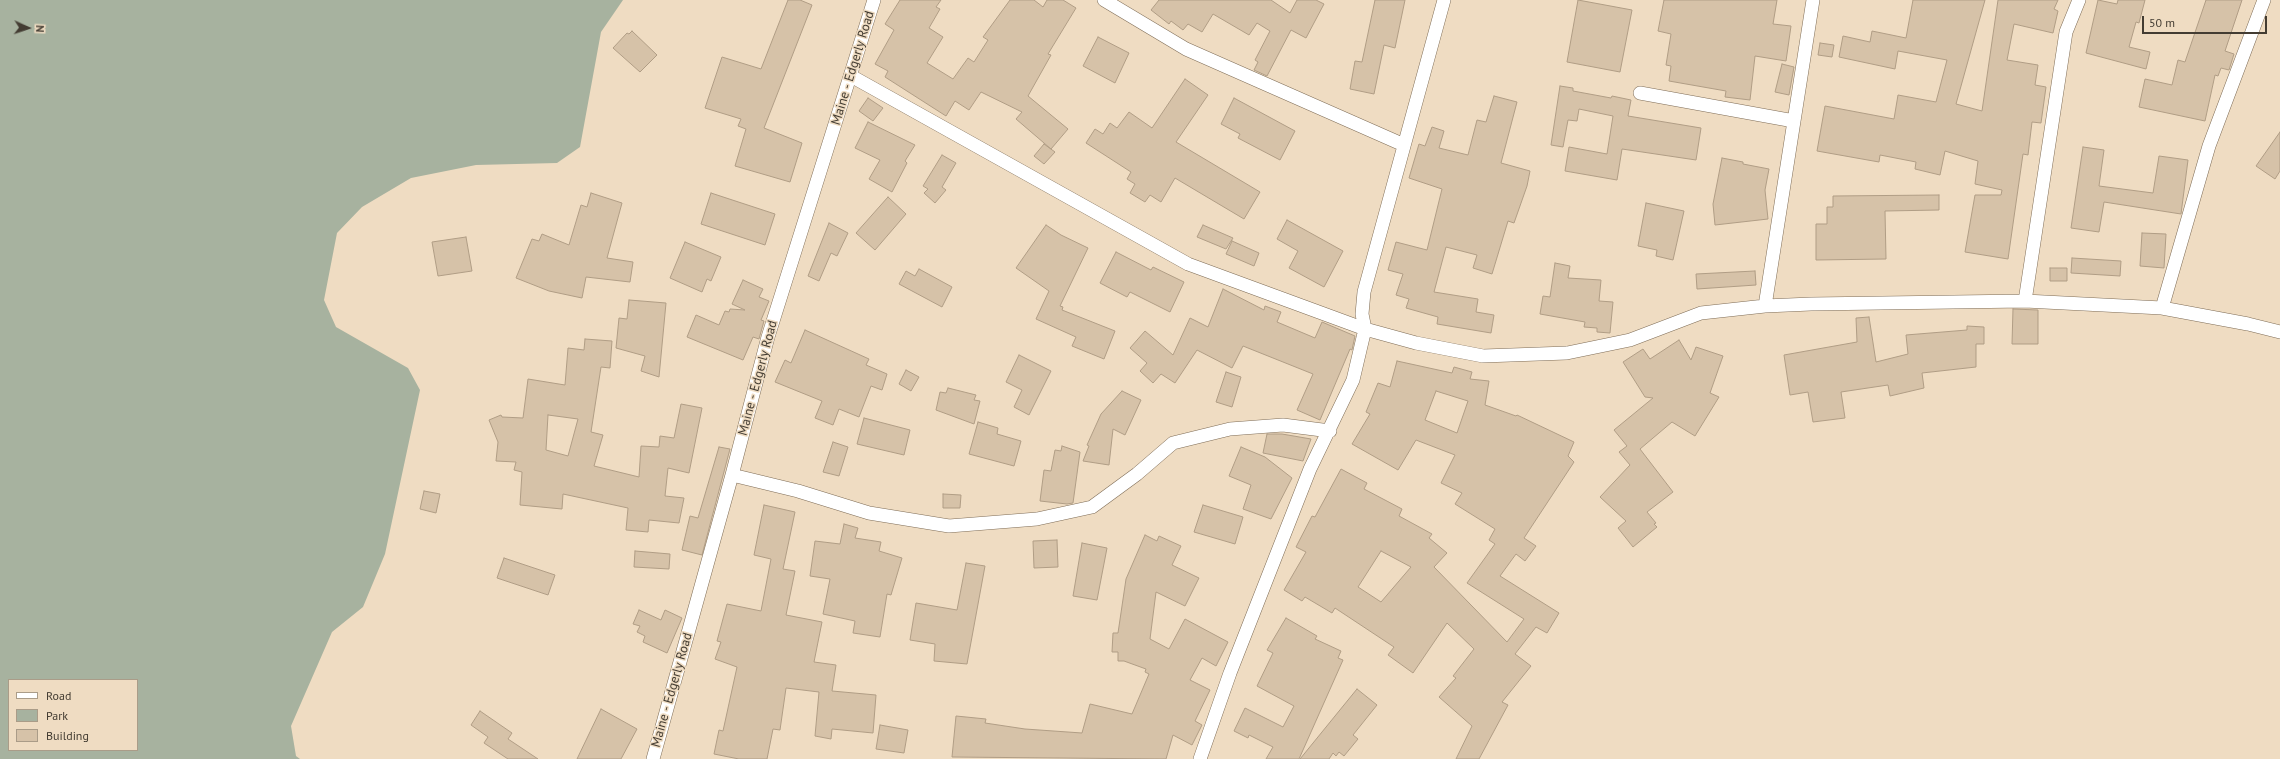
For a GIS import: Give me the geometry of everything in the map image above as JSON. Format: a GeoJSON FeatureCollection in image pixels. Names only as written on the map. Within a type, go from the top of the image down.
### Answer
{"type":"FeatureCollection","features":[{"type":"Feature","properties":{"kind":"street","name":"Maine - Edgerly Road"},"geometry":{"type":"LineString","coordinates":[[653,759],[732,475],[768,337],[874,0]]}},
{"type":"Feature","properties":{"kind":"street"},"geometry":{"type":"LineString","coordinates":[[1104,0],[1186,48],[1404,145]]}},
{"type":"Feature","properties":{"kind":"street"},"geometry":{"type":"LineString","coordinates":[[1200,759],[1230,674],[1307,477],[1353,380],[1365,329],[1362,314],[1364,292],[1444,0]]}},
{"type":"Feature","properties":{"kind":"street"},"geometry":{"type":"LineString","coordinates":[[1765,306],[1813,0]]}},
{"type":"Feature","properties":{"kind":"street"},"geometry":{"type":"LineString","coordinates":[[2025,301],[2066,32],[2079,0]]}},
{"type":"Feature","properties":{"kind":"street"},"geometry":{"type":"LineString","coordinates":[[2162,308],[2209,146],[2264,0]]}},
{"type":"Feature","properties":{"kind":"street"},"geometry":{"type":"LineString","coordinates":[[850,76],[1188,264],[1365,329],[1416,343],[1483,356],[1567,353],[1630,340],[1701,313],[1765,306],[2025,301],[2162,308],[2248,324],[2280,332]]}},
{"type":"Feature","properties":{"kind":"street"},"geometry":{"type":"LineString","coordinates":[[1640,93],[1794,121]]}},
{"type":"Feature","properties":{"kind":"street"},"geometry":{"type":"LineString","coordinates":[[732,475],[798,491],[869,513],[949,526],[1037,519],[1092,507],[1137,474],[1173,444],[1230,429],[1283,425],[1330,431]]}},
{"type":"Feature","properties":{"kind":"green space"},"geometry":{"type":"Polygon","coordinates":[[[0,0],[623,0],[601,32],[580,147],[557,163],[476,165],[411,178],[362,207],[337,233],[324,300],[336,327],[408,368],[420,390],[385,554],[363,607],[332,632],[291,726],[296,756],[300,759],[0,759],[0,0]]]}},
{"type":"Feature","properties":{"kind":"building"},"geometry":{"type":"Polygon","coordinates":[[[788,0],[800,0],[812,5],[764,128],[802,143],[790,182],[735,166],[746,129],[738,126],[741,119],[705,108],[722,57],[761,69],[788,0]]]}},
{"type":"Feature","properties":{"kind":"building"},"geometry":{"type":"Polygon","coordinates":[[[900,0],[941,0],[936,7],[940,9],[929,28],[943,37],[927,63],[953,79],[968,58],[974,62],[988,40],[983,37],[1010,0],[1034,0],[1043,7],[1047,0],[1063,0],[1076,8],[1048,54],[1051,55],[1028,96],[1068,129],[1051,149],[1016,119],[1022,112],[981,92],[969,110],[955,101],[946,116],[885,77],[888,71],[875,64],[894,30],[885,24],[900,0]]]}},
{"type":"Feature","properties":{"kind":"building"},"geometry":{"type":"Polygon","coordinates":[[[1159,0],[1271,0],[1290,13],[1297,0],[1316,0],[1324,4],[1306,38],[1291,30],[1267,76],[1254,70],[1258,62],[1255,60],[1270,31],[1257,23],[1249,35],[1213,14],[1202,32],[1188,24],[1183,30],[1171,21],[1169,24],[1151,10],[1159,0]]]}},
{"type":"Feature","properties":{"kind":"building"},"geometry":{"type":"Polygon","coordinates":[[[1375,0],[1405,0],[1395,48],[1384,45],[1374,94],[1350,89],[1355,61],[1362,62],[1375,0]]]}},
{"type":"Feature","properties":{"kind":"building"},"geometry":{"type":"Polygon","coordinates":[[[1578,0],[1632,10],[1620,72],[1567,62],[1578,0]]]}},
{"type":"Feature","properties":{"kind":"building"},"geometry":{"type":"Polygon","coordinates":[[[1664,0],[1777,0],[1773,24],[1791,26],[1786,61],[1755,56],[1750,100],[1725,97],[1726,91],[1669,81],[1671,66],[1666,65],[1671,34],[1658,31],[1664,0]]]}},
{"type":"Feature","properties":{"kind":"building"},"geometry":{"type":"Polygon","coordinates":[[[1913,0],[1985,0],[1956,104],[1982,111],[1998,0],[2058,0],[2054,9],[2058,11],[2053,33],[2014,24],[2007,60],[2038,65],[2035,85],[2046,87],[2041,123],[2032,122],[2028,155],[2023,154],[2008,259],[1965,252],[1975,195],[2001,195],[2002,190],[1975,184],[1978,161],[1945,151],[1940,175],[1915,169],[1916,162],[1880,155],[1879,162],[1817,151],[1825,106],[1894,119],[1898,95],[1936,102],[1947,60],[1898,51],[1895,69],[1839,57],[1843,36],[1870,42],[1872,31],[1906,38],[1913,0]]]}},
{"type":"Feature","properties":{"kind":"building"},"geometry":{"type":"Polygon","coordinates":[[[2098,0],[2117,4],[2118,0],[2145,0],[2139,23],[2136,22],[2129,47],[2150,52],[2146,69],[2086,53],[2098,0]]]}},
{"type":"Feature","properties":{"kind":"building"},"geometry":{"type":"Polygon","coordinates":[[[2206,0],[2242,0],[2225,51],[2234,54],[2229,70],[2221,68],[2218,76],[2215,75],[2205,121],[2139,107],[2145,79],[2172,85],[2178,60],[2185,62],[2206,0]]]}},
{"type":"Feature","properties":{"kind":"building"},"geometry":{"type":"Polygon","coordinates":[[[632,31],[657,55],[640,72],[613,48],[627,33],[629,34],[632,31]]]}},
{"type":"Feature","properties":{"kind":"building"},"geometry":{"type":"Polygon","coordinates":[[[1098,37],[1129,53],[1115,83],[1083,66],[1098,37]]]}},
{"type":"Feature","properties":{"kind":"building"},"geometry":{"type":"Polygon","coordinates":[[[1820,43],[1834,45],[1832,57],[1818,55],[1820,43]]]}},
{"type":"Feature","properties":{"kind":"building"},"geometry":{"type":"Polygon","coordinates":[[[1782,64],[1794,67],[1789,95],[1775,92],[1782,64]]]}},
{"type":"Feature","properties":{"kind":"building"},"geometry":{"type":"Polygon","coordinates":[[[1185,79],[1208,95],[1176,142],[1260,192],[1244,219],[1175,178],[1161,202],[1150,195],[1145,202],[1130,193],[1135,184],[1127,179],[1131,172],[1086,143],[1095,129],[1103,134],[1110,123],[1117,128],[1129,112],[1152,128],[1185,79]]]}},
{"type":"Feature","properties":{"kind":"building"},"geometry":{"type":"Polygon","coordinates":[[[1560,86],[1573,88],[1573,91],[1631,100],[1628,116],[1701,128],[1696,160],[1622,149],[1617,180],[1565,171],[1569,147],[1607,154],[1613,116],[1579,109],[1577,121],[1568,120],[1563,147],[1551,145],[1560,86]]]}},
{"type":"Feature","properties":{"kind":"building"},"geometry":{"type":"Polygon","coordinates":[[[1494,96],[1517,102],[1501,163],[1530,171],[1527,186],[1514,223],[1508,221],[1492,274],[1473,268],[1477,255],[1446,247],[1434,292],[1478,299],[1476,312],[1494,315],[1491,333],[1437,324],[1438,317],[1406,308],[1409,299],[1396,295],[1403,274],[1388,270],[1396,242],[1427,250],[1442,189],[1409,178],[1419,144],[1425,146],[1432,127],[1444,131],[1439,148],[1468,155],[1477,120],[1486,122],[1494,96]]]}},
{"type":"Feature","properties":{"kind":"building"},"geometry":{"type":"Polygon","coordinates":[[[868,98],[883,108],[873,121],[859,111],[868,98]]]}},
{"type":"Feature","properties":{"kind":"building"},"geometry":{"type":"Polygon","coordinates":[[[1234,98],[1295,131],[1280,160],[1238,138],[1240,134],[1221,124],[1234,98]]]}},
{"type":"Feature","properties":{"kind":"building"},"geometry":{"type":"Polygon","coordinates":[[[868,122],[915,145],[905,161],[907,163],[892,192],[869,179],[880,160],[855,148],[868,122]]]}},
{"type":"Feature","properties":{"kind":"building"},"geometry":{"type":"Polygon","coordinates":[[[2280,132],[2280,171],[2275,179],[2256,166],[2280,132]]]}},
{"type":"Feature","properties":{"kind":"building"},"geometry":{"type":"Polygon","coordinates":[[[1044,144],[1055,152],[1044,164],[1034,156],[1044,144]]]}},
{"type":"Feature","properties":{"kind":"building"},"geometry":{"type":"Polygon","coordinates":[[[2083,147],[2104,150],[2099,186],[2153,193],[2159,156],[2188,160],[2181,214],[2104,202],[2099,232],[2071,228],[2083,147]]]}},
{"type":"Feature","properties":{"kind":"building"},"geometry":{"type":"Polygon","coordinates":[[[942,155],[956,163],[942,187],[946,190],[935,203],[924,193],[928,189],[923,186],[942,155]]]}},
{"type":"Feature","properties":{"kind":"building"},"geometry":{"type":"Polygon","coordinates":[[[1722,158],[1769,169],[1765,190],[1768,219],[1715,225],[1713,204],[1722,158]]]}},
{"type":"Feature","properties":{"kind":"building"},"geometry":{"type":"Polygon","coordinates":[[[591,193],[622,203],[607,258],[633,262],[630,282],[586,277],[582,298],[549,291],[516,278],[532,239],[539,241],[542,234],[569,245],[581,205],[587,207],[591,193]]]}},
{"type":"Feature","properties":{"kind":"building"},"geometry":{"type":"Polygon","coordinates":[[[711,193],[775,214],[765,245],[701,224],[711,193]]]}},
{"type":"Feature","properties":{"kind":"building"},"geometry":{"type":"Polygon","coordinates":[[[1939,195],[1939,210],[1885,211],[1886,259],[1816,260],[1816,224],[1827,224],[1827,207],[1833,207],[1833,196],[1939,195]]]}},
{"type":"Feature","properties":{"kind":"building"},"geometry":{"type":"Polygon","coordinates":[[[888,197],[906,214],[875,250],[856,233],[888,197]]]}},
{"type":"Feature","properties":{"kind":"building"},"geometry":{"type":"Polygon","coordinates":[[[1646,203],[1684,211],[1673,260],[1656,256],[1657,250],[1638,246],[1646,203]]]}},
{"type":"Feature","properties":{"kind":"building"},"geometry":{"type":"Polygon","coordinates":[[[1287,220],[1343,251],[1324,287],[1289,268],[1298,251],[1277,239],[1287,220]]]}},
{"type":"Feature","properties":{"kind":"building"},"geometry":{"type":"Polygon","coordinates":[[[829,223],[848,233],[837,256],[831,253],[819,281],[808,276],[829,223]]]}},
{"type":"Feature","properties":{"kind":"building"},"geometry":{"type":"Polygon","coordinates":[[[1046,225],[1061,235],[1088,248],[1060,306],[1063,307],[1062,310],[1115,331],[1104,359],[1072,346],[1076,337],[1036,319],[1049,291],[1016,268],[1046,225]]]}},
{"type":"Feature","properties":{"kind":"building"},"geometry":{"type":"Polygon","coordinates":[[[1203,225],[1233,238],[1226,249],[1197,237],[1203,225]]]}},
{"type":"Feature","properties":{"kind":"building"},"geometry":{"type":"Polygon","coordinates":[[[2142,233],[2166,234],[2164,268],[2140,266],[2142,233]]]}},
{"type":"Feature","properties":{"kind":"building"},"geometry":{"type":"Polygon","coordinates":[[[466,237],[472,271],[438,276],[432,242],[466,237]]]}},
{"type":"Feature","properties":{"kind":"building"},"geometry":{"type":"Polygon","coordinates":[[[1232,241],[1259,253],[1254,266],[1226,254],[1232,241]]]}},
{"type":"Feature","properties":{"kind":"building"},"geometry":{"type":"Polygon","coordinates":[[[685,242],[721,257],[711,281],[707,279],[702,292],[670,278],[685,242]]]}},
{"type":"Feature","properties":{"kind":"building"},"geometry":{"type":"Polygon","coordinates":[[[1116,252],[1151,270],[1153,267],[1184,282],[1170,312],[1130,292],[1127,297],[1100,283],[1116,252]]]}},
{"type":"Feature","properties":{"kind":"building"},"geometry":{"type":"Polygon","coordinates":[[[2072,258],[2121,261],[2120,276],[2071,273],[2072,258]]]}},
{"type":"Feature","properties":{"kind":"building"},"geometry":{"type":"Polygon","coordinates":[[[1555,263],[1570,266],[1568,278],[1601,280],[1599,301],[1613,302],[1610,333],[1597,332],[1597,328],[1584,327],[1585,322],[1540,314],[1543,296],[1550,297],[1555,263]]]}},
{"type":"Feature","properties":{"kind":"building"},"geometry":{"type":"Polygon","coordinates":[[[2050,268],[2067,268],[2067,281],[2050,281],[2050,268]]]}},
{"type":"Feature","properties":{"kind":"building"},"geometry":{"type":"Polygon","coordinates":[[[919,269],[952,287],[942,307],[899,284],[906,271],[915,276],[919,269]]]}},
{"type":"Feature","properties":{"kind":"building"},"geometry":{"type":"Polygon","coordinates":[[[1755,271],[1756,285],[1697,289],[1696,274],[1755,271]]]}},
{"type":"Feature","properties":{"kind":"building"},"geometry":{"type":"Polygon","coordinates":[[[743,280],[763,289],[759,297],[769,301],[761,320],[764,321],[759,339],[753,337],[743,360],[687,337],[696,315],[719,325],[725,311],[729,312],[730,309],[745,310],[732,304],[743,280]]]}},
{"type":"Feature","properties":{"kind":"building"},"geometry":{"type":"Polygon","coordinates":[[[1223,289],[1264,310],[1265,306],[1281,312],[1277,322],[1315,338],[1322,322],[1355,336],[1352,350],[1350,349],[1320,420],[1297,410],[1313,374],[1243,346],[1232,368],[1197,350],[1175,383],[1161,374],[1153,383],[1140,371],[1147,363],[1130,348],[1145,331],[1173,355],[1190,318],[1208,327],[1223,289]]]}},
{"type":"Feature","properties":{"kind":"building"},"geometry":{"type":"Polygon","coordinates":[[[629,300],[666,303],[659,377],[641,371],[645,356],[616,348],[619,318],[627,319],[629,300]]]}},
{"type":"Feature","properties":{"kind":"building"},"geometry":{"type":"Polygon","coordinates":[[[2013,309],[2038,310],[2038,344],[2012,344],[2013,309]]]}},
{"type":"Feature","properties":{"kind":"building"},"geometry":{"type":"Polygon","coordinates":[[[1869,317],[1876,362],[1908,354],[1906,335],[1967,330],[1967,326],[1984,327],[1984,344],[1976,344],[1976,367],[1922,373],[1924,388],[1890,396],[1888,385],[1841,392],[1845,418],[1813,422],[1808,392],[1790,395],[1784,355],[1857,342],[1856,318],[1869,317]]]}},
{"type":"Feature","properties":{"kind":"building"},"geometry":{"type":"Polygon","coordinates":[[[805,330],[869,359],[866,365],[887,374],[882,390],[871,386],[859,417],[839,409],[833,425],[815,418],[822,401],[775,382],[785,360],[791,363],[805,330]]]}},
{"type":"Feature","properties":{"kind":"building"},"geometry":{"type":"Polygon","coordinates":[[[585,339],[612,341],[610,368],[601,367],[591,432],[603,435],[594,466],[639,477],[641,446],[659,447],[660,436],[674,438],[681,404],[702,408],[689,473],[668,468],[665,496],[684,498],[679,523],[649,520],[648,532],[626,530],[628,508],[563,494],[562,509],[520,505],[522,472],[514,470],[516,462],[496,461],[498,442],[489,420],[501,415],[502,417],[523,418],[528,379],[565,385],[568,348],[584,350],[585,339]],[[548,415],[546,450],[568,456],[578,419],[548,415]]]}},
{"type":"Feature","properties":{"kind":"building"},"geometry":{"type":"Polygon","coordinates":[[[1679,340],[1691,360],[1696,347],[1723,356],[1710,393],[1719,397],[1695,436],[1672,422],[1640,449],[1673,492],[1647,512],[1656,523],[1654,524],[1657,527],[1633,547],[1618,528],[1626,521],[1600,497],[1630,465],[1619,452],[1627,446],[1614,430],[1653,398],[1645,397],[1623,362],[1643,349],[1650,359],[1679,340]]]}},
{"type":"Feature","properties":{"kind":"building"},"geometry":{"type":"Polygon","coordinates":[[[1019,355],[1051,371],[1029,415],[1014,407],[1022,390],[1006,382],[1019,355]]]}},
{"type":"Feature","properties":{"kind":"building"},"geometry":{"type":"Polygon","coordinates":[[[1397,361],[1452,373],[1454,367],[1472,372],[1470,379],[1489,381],[1485,405],[1516,416],[1517,415],[1574,442],[1568,456],[1574,462],[1524,538],[1536,546],[1525,561],[1516,554],[1500,576],[1559,613],[1547,633],[1536,627],[1515,654],[1531,666],[1502,702],[1508,705],[1479,759],[1456,759],[1472,726],[1439,697],[1456,678],[1453,676],[1474,649],[1447,623],[1413,673],[1388,655],[1394,647],[1335,608],[1332,613],[1305,597],[1302,601],[1284,590],[1306,552],[1296,547],[1312,516],[1315,517],[1341,469],[1367,483],[1364,489],[1402,509],[1399,516],[1432,534],[1429,538],[1447,553],[1434,567],[1507,642],[1524,619],[1467,583],[1495,544],[1489,540],[1495,529],[1455,504],[1462,493],[1441,483],[1455,455],[1416,440],[1398,470],[1352,444],[1370,414],[1366,412],[1378,383],[1390,387],[1397,361]],[[1436,391],[1425,420],[1457,433],[1468,401],[1436,391]],[[1381,551],[1358,587],[1381,602],[1411,567],[1381,551]]]}},
{"type":"Feature","properties":{"kind":"building"},"geometry":{"type":"Polygon","coordinates":[[[906,370],[919,377],[911,391],[899,384],[906,370]]]}},
{"type":"Feature","properties":{"kind":"building"},"geometry":{"type":"Polygon","coordinates":[[[1226,372],[1241,377],[1232,407],[1216,402],[1226,372]]]}},
{"type":"Feature","properties":{"kind":"building"},"geometry":{"type":"Polygon","coordinates":[[[948,388],[976,395],[974,400],[980,401],[974,424],[936,410],[940,392],[946,393],[948,388]]]}},
{"type":"Feature","properties":{"kind":"building"},"geometry":{"type":"Polygon","coordinates":[[[1122,391],[1141,400],[1125,435],[1113,429],[1109,465],[1083,461],[1089,446],[1087,445],[1101,414],[1122,391]]]}},
{"type":"Feature","properties":{"kind":"building"},"geometry":{"type":"Polygon","coordinates":[[[864,418],[910,430],[904,455],[857,444],[864,418]]]}},
{"type":"Feature","properties":{"kind":"building"},"geometry":{"type":"Polygon","coordinates":[[[978,422],[998,428],[997,434],[1021,441],[1014,466],[969,454],[978,422]]]}},
{"type":"Feature","properties":{"kind":"building"},"geometry":{"type":"Polygon","coordinates":[[[1267,434],[1282,434],[1311,439],[1303,461],[1263,453],[1267,434]]]}},
{"type":"Feature","properties":{"kind":"building"},"geometry":{"type":"Polygon","coordinates":[[[833,442],[848,447],[839,476],[823,472],[833,442]]]}},
{"type":"Feature","properties":{"kind":"building"},"geometry":{"type":"Polygon","coordinates":[[[1062,446],[1080,452],[1073,503],[1067,504],[1040,501],[1044,470],[1051,471],[1055,450],[1061,451],[1062,446]]]}},
{"type":"Feature","properties":{"kind":"building"},"geometry":{"type":"Polygon","coordinates":[[[719,447],[730,449],[702,555],[682,550],[690,516],[698,518],[719,447]]]}},
{"type":"Feature","properties":{"kind":"building"},"geometry":{"type":"Polygon","coordinates":[[[1241,447],[1265,457],[1292,478],[1271,519],[1243,509],[1251,485],[1229,476],[1241,447]]]}},
{"type":"Feature","properties":{"kind":"building"},"geometry":{"type":"Polygon","coordinates":[[[424,491],[440,494],[436,513],[420,509],[424,491]]]}},
{"type":"Feature","properties":{"kind":"building"},"geometry":{"type":"Polygon","coordinates":[[[943,494],[961,495],[960,508],[943,508],[943,494]]]}},
{"type":"Feature","properties":{"kind":"building"},"geometry":{"type":"Polygon","coordinates":[[[764,505],[795,512],[783,569],[795,571],[786,615],[822,622],[814,662],[836,665],[832,691],[876,695],[873,733],[832,729],[831,739],[815,736],[819,692],[786,688],[780,730],[773,729],[767,759],[739,759],[714,754],[719,730],[723,731],[737,667],[715,659],[721,642],[717,641],[727,604],[761,611],[771,559],[754,555],[764,505]]]}},
{"type":"Feature","properties":{"kind":"building"},"geometry":{"type":"Polygon","coordinates":[[[1203,505],[1243,517],[1235,544],[1194,532],[1203,505]]]}},
{"type":"Feature","properties":{"kind":"building"},"geometry":{"type":"Polygon","coordinates":[[[844,524],[858,528],[855,538],[881,542],[879,551],[902,558],[891,595],[887,594],[880,637],[853,633],[855,621],[823,614],[830,579],[810,576],[815,541],[840,544],[844,524]]]}},
{"type":"Feature","properties":{"kind":"building"},"geometry":{"type":"Polygon","coordinates":[[[1145,535],[1157,541],[1159,536],[1181,546],[1172,565],[1199,578],[1185,606],[1156,592],[1150,639],[1169,649],[1185,619],[1228,642],[1216,666],[1202,658],[1190,680],[1210,690],[1195,721],[1202,725],[1192,745],[1173,735],[1166,759],[952,757],[956,716],[986,719],[985,723],[1025,729],[1082,733],[1090,704],[1132,714],[1149,674],[1145,672],[1146,669],[1124,661],[1118,661],[1118,652],[1112,652],[1113,633],[1118,633],[1126,579],[1145,535]]]}},
{"type":"Feature","properties":{"kind":"building"},"geometry":{"type":"Polygon","coordinates":[[[1057,540],[1058,567],[1034,568],[1033,541],[1057,540]]]}},
{"type":"Feature","properties":{"kind":"building"},"geometry":{"type":"Polygon","coordinates":[[[1082,543],[1107,548],[1097,600],[1073,596],[1082,543]]]}},
{"type":"Feature","properties":{"kind":"building"},"geometry":{"type":"Polygon","coordinates":[[[635,551],[670,554],[669,569],[634,567],[635,551]]]}},
{"type":"Feature","properties":{"kind":"building"},"geometry":{"type":"Polygon","coordinates":[[[504,558],[555,575],[548,595],[497,578],[504,558]]]}},
{"type":"Feature","properties":{"kind":"building"},"geometry":{"type":"Polygon","coordinates":[[[966,563],[985,566],[967,664],[934,661],[935,644],[910,640],[916,603],[957,610],[966,563]]]}},
{"type":"Feature","properties":{"kind":"building"},"geometry":{"type":"Polygon","coordinates":[[[639,610],[661,620],[665,610],[682,618],[667,653],[643,642],[645,636],[637,632],[640,626],[633,624],[639,610]]]}},
{"type":"Feature","properties":{"kind":"building"},"geometry":{"type":"Polygon","coordinates":[[[1286,618],[1317,636],[1315,639],[1341,651],[1338,658],[1343,660],[1299,759],[1266,759],[1273,747],[1249,735],[1248,738],[1234,731],[1245,708],[1283,727],[1294,706],[1257,686],[1273,653],[1267,650],[1286,618]]]}},
{"type":"Feature","properties":{"kind":"building"},"geometry":{"type":"Polygon","coordinates":[[[1357,689],[1377,705],[1353,735],[1358,739],[1344,756],[1339,752],[1336,756],[1333,753],[1329,759],[1300,759],[1357,689]]]}},
{"type":"Feature","properties":{"kind":"building"},"geometry":{"type":"Polygon","coordinates":[[[601,709],[637,729],[621,759],[577,759],[601,709]]]}},
{"type":"Feature","properties":{"kind":"building"},"geometry":{"type":"Polygon","coordinates":[[[480,711],[512,733],[508,739],[538,759],[508,759],[484,743],[488,737],[471,725],[480,711]]]}},
{"type":"Feature","properties":{"kind":"building"},"geometry":{"type":"Polygon","coordinates":[[[880,725],[908,730],[904,753],[876,749],[880,725]]]}}]}
